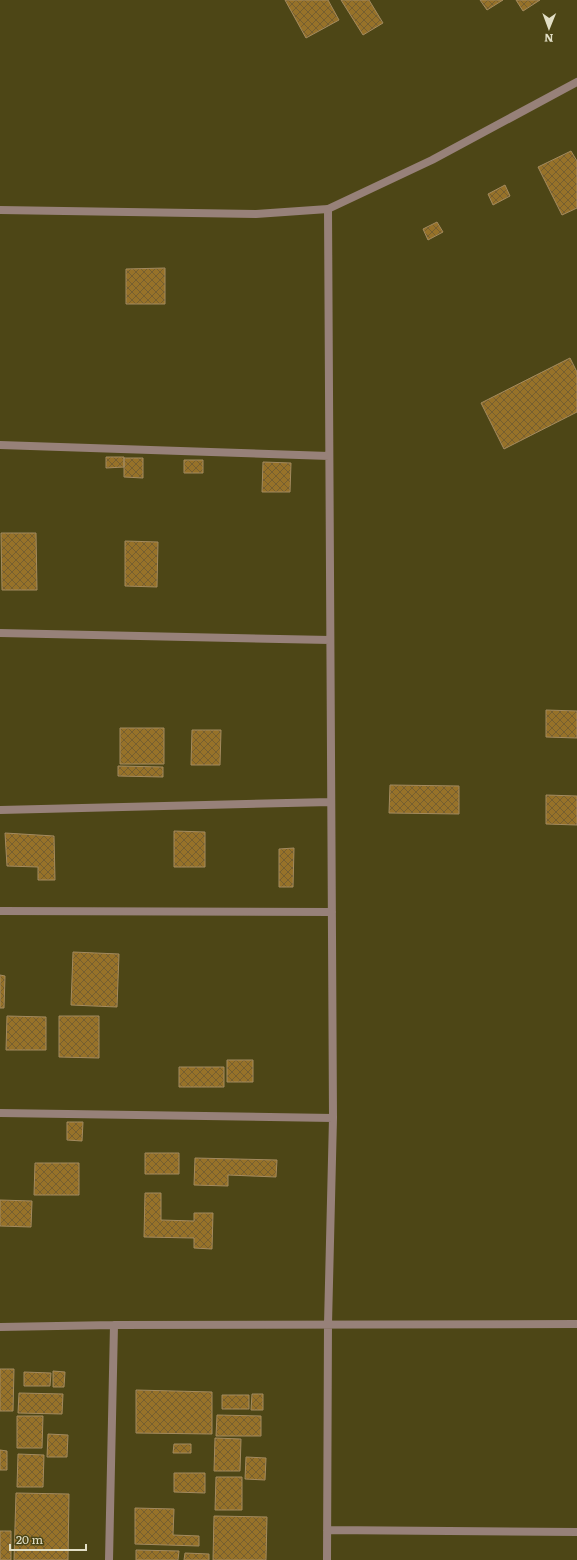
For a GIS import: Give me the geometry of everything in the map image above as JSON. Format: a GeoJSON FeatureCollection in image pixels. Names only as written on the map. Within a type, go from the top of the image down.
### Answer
{"type":"FeatureCollection","features":[{"type":"Feature","properties":{"kind":"street"},"geometry":{"type":"LineString","coordinates":[[0,210],[256,214],[328,209],[432,160],[577,82]]}},
{"type":"Feature","properties":{"kind":"street"},"geometry":{"type":"LineString","coordinates":[[327,1560],[328,1324],[333,1118],[328,209]]}},
{"type":"Feature","properties":{"kind":"street"},"geometry":{"type":"LineString","coordinates":[[0,444],[329,456]]}},
{"type":"Feature","properties":{"kind":"street"},"geometry":{"type":"LineString","coordinates":[[0,632],[330,640]]}},
{"type":"Feature","properties":{"kind":"street"},"geometry":{"type":"LineString","coordinates":[[0,810],[331,802]]}},
{"type":"Feature","properties":{"kind":"street"},"geometry":{"type":"LineString","coordinates":[[0,911],[332,912]]}},
{"type":"Feature","properties":{"kind":"street"},"geometry":{"type":"LineString","coordinates":[[0,1113],[333,1118]]}},
{"type":"Feature","properties":{"kind":"street"},"geometry":{"type":"LineString","coordinates":[[0,1327],[114,1325],[577,1324]]}},
{"type":"Feature","properties":{"kind":"street"},"geometry":{"type":"LineString","coordinates":[[109,1560],[114,1325]]}},
{"type":"Feature","properties":{"kind":"street"},"geometry":{"type":"LineString","coordinates":[[327,1530],[577,1532]]}},
{"type":"Feature","properties":{"kind":"building"},"geometry":{"type":"Polygon","coordinates":[[[285,0],[328,0],[339,20],[306,38],[285,0]]]}},
{"type":"Feature","properties":{"kind":"building"},"geometry":{"type":"Polygon","coordinates":[[[341,0],[369,0],[383,23],[363,35],[341,0]]]}},
{"type":"Feature","properties":{"kind":"building"},"geometry":{"type":"Polygon","coordinates":[[[480,0],[503,0],[487,10],[480,0]]]}},
{"type":"Feature","properties":{"kind":"building"},"geometry":{"type":"Polygon","coordinates":[[[516,0],[540,0],[523,11],[516,0]]]}},
{"type":"Feature","properties":{"kind":"building"},"geometry":{"type":"Polygon","coordinates":[[[571,151],[577,161],[577,208],[562,215],[538,167],[571,151]]]}},
{"type":"Feature","properties":{"kind":"building"},"geometry":{"type":"Polygon","coordinates":[[[505,185],[510,196],[493,205],[488,194],[505,185]]]}},
{"type":"Feature","properties":{"kind":"building"},"geometry":{"type":"Polygon","coordinates":[[[437,222],[443,232],[428,240],[423,229],[437,222]]]}},
{"type":"Feature","properties":{"kind":"building"},"geometry":{"type":"Polygon","coordinates":[[[165,268],[165,304],[126,304],[126,269],[165,268]]]}},
{"type":"Feature","properties":{"kind":"building"},"geometry":{"type":"Polygon","coordinates":[[[570,358],[577,372],[577,412],[504,449],[481,403],[570,358]]]}},
{"type":"Feature","properties":{"kind":"building"},"geometry":{"type":"Polygon","coordinates":[[[106,457],[124,457],[124,467],[106,468],[106,457]]]}},
{"type":"Feature","properties":{"kind":"building"},"geometry":{"type":"Polygon","coordinates":[[[124,458],[143,458],[143,478],[124,477],[124,458]]]}},
{"type":"Feature","properties":{"kind":"building"},"geometry":{"type":"Polygon","coordinates":[[[184,460],[203,460],[203,473],[184,473],[184,460]]]}},
{"type":"Feature","properties":{"kind":"building"},"geometry":{"type":"Polygon","coordinates":[[[263,462],[291,463],[290,492],[262,492],[263,462]]]}},
{"type":"Feature","properties":{"kind":"building"},"geometry":{"type":"Polygon","coordinates":[[[1,533],[36,533],[37,590],[2,590],[1,533]]]}},
{"type":"Feature","properties":{"kind":"building"},"geometry":{"type":"Polygon","coordinates":[[[125,541],[158,542],[157,587],[125,586],[125,541]]]}},
{"type":"Feature","properties":{"kind":"building"},"geometry":{"type":"Polygon","coordinates":[[[546,710],[577,711],[577,738],[546,737],[546,710]]]}},
{"type":"Feature","properties":{"kind":"building"},"geometry":{"type":"Polygon","coordinates":[[[120,728],[164,728],[164,764],[120,764],[120,728]]]}},
{"type":"Feature","properties":{"kind":"building"},"geometry":{"type":"Polygon","coordinates":[[[192,730],[221,730],[220,765],[191,765],[192,730]]]}},
{"type":"Feature","properties":{"kind":"building"},"geometry":{"type":"Polygon","coordinates":[[[118,766],[163,767],[163,777],[118,776],[118,766]]]}},
{"type":"Feature","properties":{"kind":"building"},"geometry":{"type":"Polygon","coordinates":[[[390,785],[459,786],[459,814],[389,813],[390,785]]]}},
{"type":"Feature","properties":{"kind":"building"},"geometry":{"type":"Polygon","coordinates":[[[546,795],[577,796],[577,825],[546,824],[546,795]]]}},
{"type":"Feature","properties":{"kind":"building"},"geometry":{"type":"Polygon","coordinates":[[[174,831],[205,832],[205,867],[174,867],[174,831]]]}},
{"type":"Feature","properties":{"kind":"building"},"geometry":{"type":"Polygon","coordinates":[[[5,833],[54,836],[55,880],[38,880],[38,867],[7,866],[5,833]]]}},
{"type":"Feature","properties":{"kind":"building"},"geometry":{"type":"Polygon","coordinates":[[[294,848],[293,887],[279,887],[279,849],[294,848]]]}},
{"type":"Feature","properties":{"kind":"building"},"geometry":{"type":"Polygon","coordinates":[[[73,952],[119,954],[117,1007],[71,1005],[73,952]]]}},
{"type":"Feature","properties":{"kind":"building"},"geometry":{"type":"Polygon","coordinates":[[[0,975],[5,976],[4,1008],[0,1008],[0,975]]]}},
{"type":"Feature","properties":{"kind":"building"},"geometry":{"type":"Polygon","coordinates":[[[7,1016],[46,1017],[46,1050],[6,1050],[7,1016]]]}},
{"type":"Feature","properties":{"kind":"building"},"geometry":{"type":"Polygon","coordinates":[[[59,1016],[99,1016],[99,1058],[59,1057],[59,1016]]]}},
{"type":"Feature","properties":{"kind":"building"},"geometry":{"type":"Polygon","coordinates":[[[227,1060],[253,1060],[253,1082],[227,1082],[227,1060]]]}},
{"type":"Feature","properties":{"kind":"building"},"geometry":{"type":"Polygon","coordinates":[[[179,1067],[224,1067],[224,1087],[179,1087],[179,1067]]]}},
{"type":"Feature","properties":{"kind":"building"},"geometry":{"type":"Polygon","coordinates":[[[67,1122],[83,1122],[82,1141],[67,1140],[67,1122]]]}},
{"type":"Feature","properties":{"kind":"building"},"geometry":{"type":"Polygon","coordinates":[[[145,1153],[179,1153],[179,1174],[145,1174],[145,1153]]]}},
{"type":"Feature","properties":{"kind":"building"},"geometry":{"type":"Polygon","coordinates":[[[195,1158],[277,1160],[276,1177],[228,1175],[228,1186],[194,1185],[195,1158]]]}},
{"type":"Feature","properties":{"kind":"building"},"geometry":{"type":"Polygon","coordinates":[[[35,1163],[79,1163],[79,1195],[34,1195],[35,1163]]]}},
{"type":"Feature","properties":{"kind":"building"},"geometry":{"type":"Polygon","coordinates":[[[145,1193],[161,1193],[161,1220],[194,1221],[194,1213],[213,1213],[212,1249],[194,1248],[194,1238],[144,1237],[145,1193]]]}},
{"type":"Feature","properties":{"kind":"building"},"geometry":{"type":"Polygon","coordinates":[[[0,1200],[32,1201],[31,1227],[0,1226],[0,1200]]]}},
{"type":"Feature","properties":{"kind":"building"},"geometry":{"type":"Polygon","coordinates":[[[0,1369],[14,1369],[13,1411],[0,1411],[0,1369]]]}},
{"type":"Feature","properties":{"kind":"building"},"geometry":{"type":"Polygon","coordinates":[[[53,1371],[65,1372],[64,1387],[53,1387],[53,1371]]]}},
{"type":"Feature","properties":{"kind":"building"},"geometry":{"type":"Polygon","coordinates":[[[24,1372],[51,1373],[50,1386],[24,1386],[24,1372]]]}},
{"type":"Feature","properties":{"kind":"building"},"geometry":{"type":"Polygon","coordinates":[[[136,1390],[212,1392],[212,1434],[136,1433],[136,1390]]]}},
{"type":"Feature","properties":{"kind":"building"},"geometry":{"type":"Polygon","coordinates":[[[19,1393],[63,1394],[62,1414],[18,1413],[19,1393]]]}},
{"type":"Feature","properties":{"kind":"building"},"geometry":{"type":"Polygon","coordinates":[[[252,1394],[263,1394],[263,1410],[251,1410],[252,1394]]]}},
{"type":"Feature","properties":{"kind":"building"},"geometry":{"type":"Polygon","coordinates":[[[222,1395],[249,1395],[249,1409],[222,1409],[222,1395]]]}},
{"type":"Feature","properties":{"kind":"building"},"geometry":{"type":"Polygon","coordinates":[[[217,1415],[261,1416],[261,1436],[216,1436],[217,1415]]]}},
{"type":"Feature","properties":{"kind":"building"},"geometry":{"type":"Polygon","coordinates":[[[17,1416],[43,1416],[42,1448],[17,1448],[17,1416]]]}},
{"type":"Feature","properties":{"kind":"building"},"geometry":{"type":"Polygon","coordinates":[[[48,1434],[68,1435],[67,1457],[47,1457],[48,1434]]]}},
{"type":"Feature","properties":{"kind":"building"},"geometry":{"type":"Polygon","coordinates":[[[215,1438],[241,1439],[240,1471],[214,1471],[215,1438]]]}},
{"type":"Feature","properties":{"kind":"building"},"geometry":{"type":"Polygon","coordinates":[[[174,1444],[191,1444],[191,1453],[173,1453],[174,1444]]]}},
{"type":"Feature","properties":{"kind":"building"},"geometry":{"type":"Polygon","coordinates":[[[0,1450],[7,1451],[7,1470],[0,1470],[0,1450]]]}},
{"type":"Feature","properties":{"kind":"building"},"geometry":{"type":"Polygon","coordinates":[[[18,1454],[44,1455],[43,1487],[17,1487],[18,1454]]]}},
{"type":"Feature","properties":{"kind":"building"},"geometry":{"type":"Polygon","coordinates":[[[246,1457],[266,1458],[265,1480],[245,1479],[246,1457]]]}},
{"type":"Feature","properties":{"kind":"building"},"geometry":{"type":"Polygon","coordinates":[[[174,1473],[205,1473],[205,1493],[174,1492],[174,1473]]]}},
{"type":"Feature","properties":{"kind":"building"},"geometry":{"type":"Polygon","coordinates":[[[216,1477],[242,1477],[242,1510],[215,1510],[216,1477]]]}},
{"type":"Feature","properties":{"kind":"building"},"geometry":{"type":"Polygon","coordinates":[[[16,1493],[69,1494],[68,1560],[14,1560],[16,1493]]]}},
{"type":"Feature","properties":{"kind":"building"},"geometry":{"type":"Polygon","coordinates":[[[135,1508],[174,1509],[173,1535],[199,1536],[199,1546],[135,1544],[135,1508]]]}},
{"type":"Feature","properties":{"kind":"building"},"geometry":{"type":"Polygon","coordinates":[[[214,1516],[267,1517],[266,1560],[213,1560],[214,1516]]]}},
{"type":"Feature","properties":{"kind":"building"},"geometry":{"type":"Polygon","coordinates":[[[0,1531],[11,1531],[11,1560],[0,1560],[0,1531]]]}},
{"type":"Feature","properties":{"kind":"building"},"geometry":{"type":"Polygon","coordinates":[[[136,1550],[179,1551],[178,1560],[136,1560],[136,1550]]]}},
{"type":"Feature","properties":{"kind":"building"},"geometry":{"type":"Polygon","coordinates":[[[185,1553],[209,1554],[209,1560],[184,1560],[185,1553]]]}}]}
